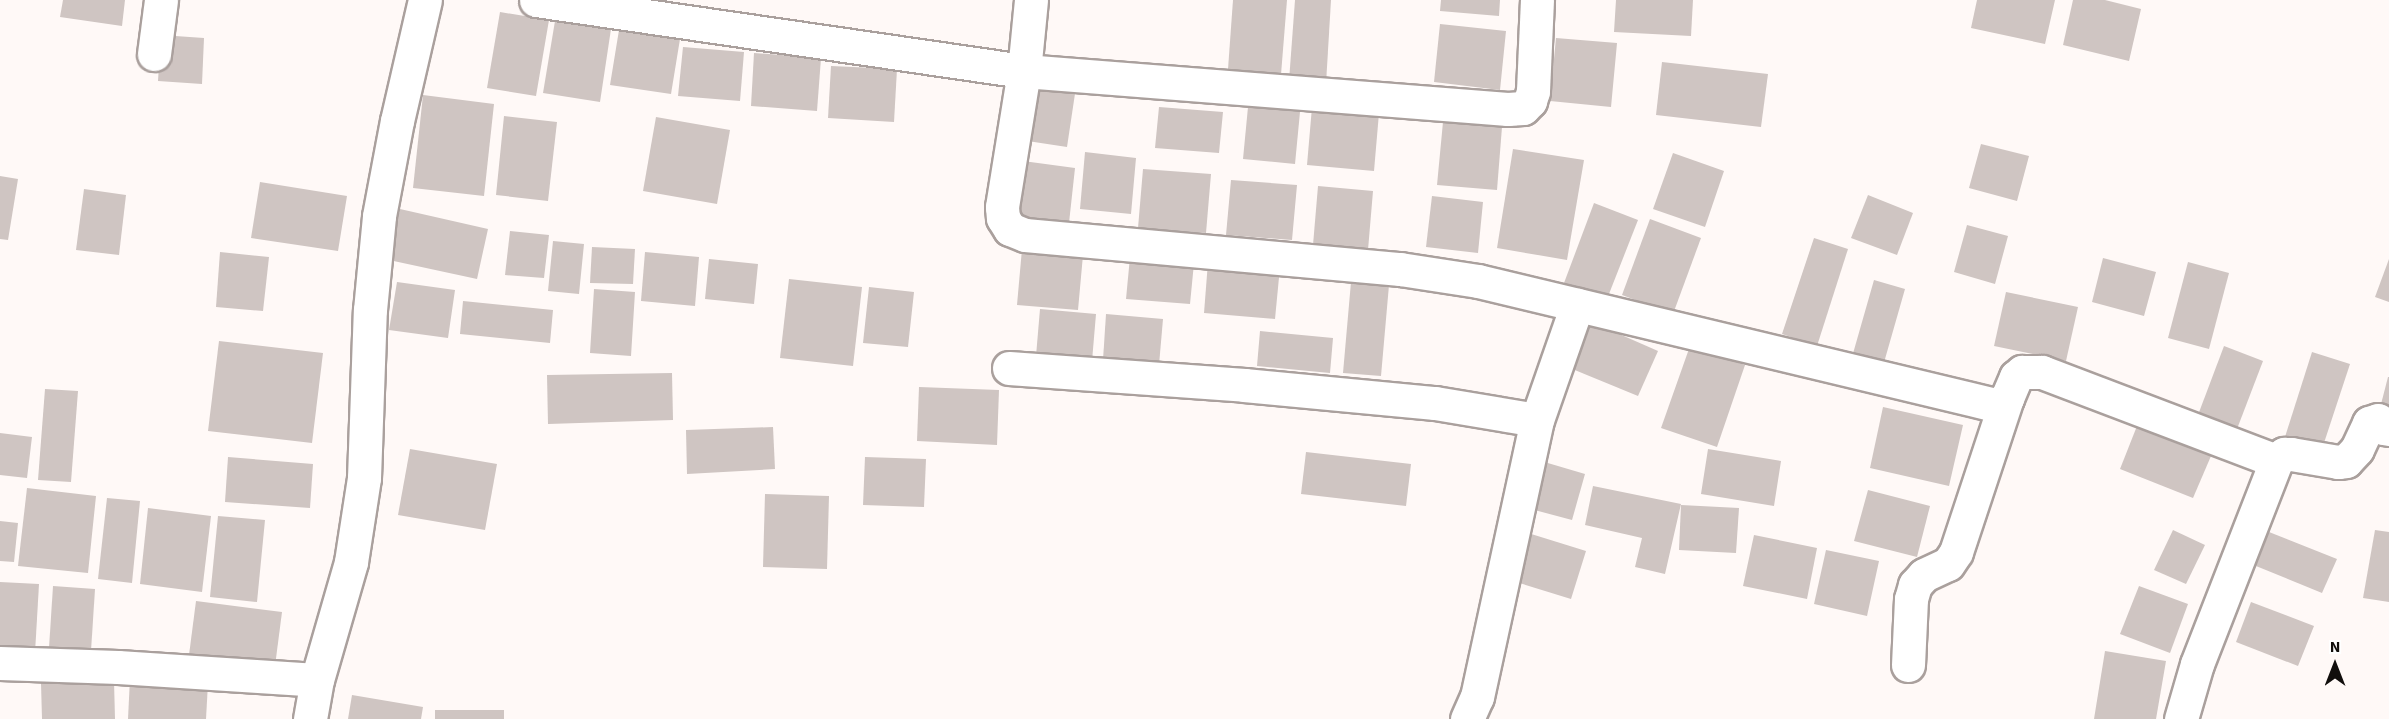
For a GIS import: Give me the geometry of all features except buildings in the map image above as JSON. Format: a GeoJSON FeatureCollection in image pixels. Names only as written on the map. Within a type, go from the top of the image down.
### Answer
{"type":"FeatureCollection","features":[{"type":"Feature","properties":{"kind":"street"},"geometry":{"type":"LineString","coordinates":[[154,54],[160,0]]}},
{"type":"Feature","properties":{"kind":"street"},"geometry":{"type":"LineString","coordinates":[[310,719],[317,680],[351,562],[364,478],[370,310],[379,216],[397,121],[425,0]]}},
{"type":"Feature","properties":{"kind":"street"},"geometry":{"type":"LineString","coordinates":[[536,0],[1024,71],[1523,108],[1530,101],[1533,91],[1537,0]]}},
{"type":"Feature","properties":{"kind":"street"},"geometry":{"type":"LineString","coordinates":[[1031,0],[1024,71],[1002,207],[1003,218],[1010,229],[1025,235],[1400,269],[1478,281],[1979,402],[1998,404],[2007,398]]}},
{"type":"Feature","properties":{"kind":"street"},"geometry":{"type":"LineString","coordinates":[[1467,719],[1477,697],[1537,420],[1577,305]]}},
{"type":"Feature","properties":{"kind":"street"},"geometry":{"type":"LineString","coordinates":[[1009,368],[1244,385],[1436,403],[1537,420]]}},
{"type":"Feature","properties":{"kind":"street"},"geometry":{"type":"LineString","coordinates":[[1908,665],[1911,599],[1915,585],[1924,574],[1948,564],[1956,552],[2007,398],[2016,377],[2022,372],[2042,372],[2276,461]]}},
{"type":"Feature","properties":{"kind":"street"},"geometry":{"type":"LineString","coordinates":[[2181,719],[2197,664],[2276,461],[2284,454],[2291,454],[2338,462],[2346,461],[2357,449],[2369,423],[2378,420],[2383,428],[2389,429]]}},
{"type":"Feature","properties":{"kind":"street"},"geometry":{"type":"LineString","coordinates":[[0,663],[118,667],[317,680]]}}]}
